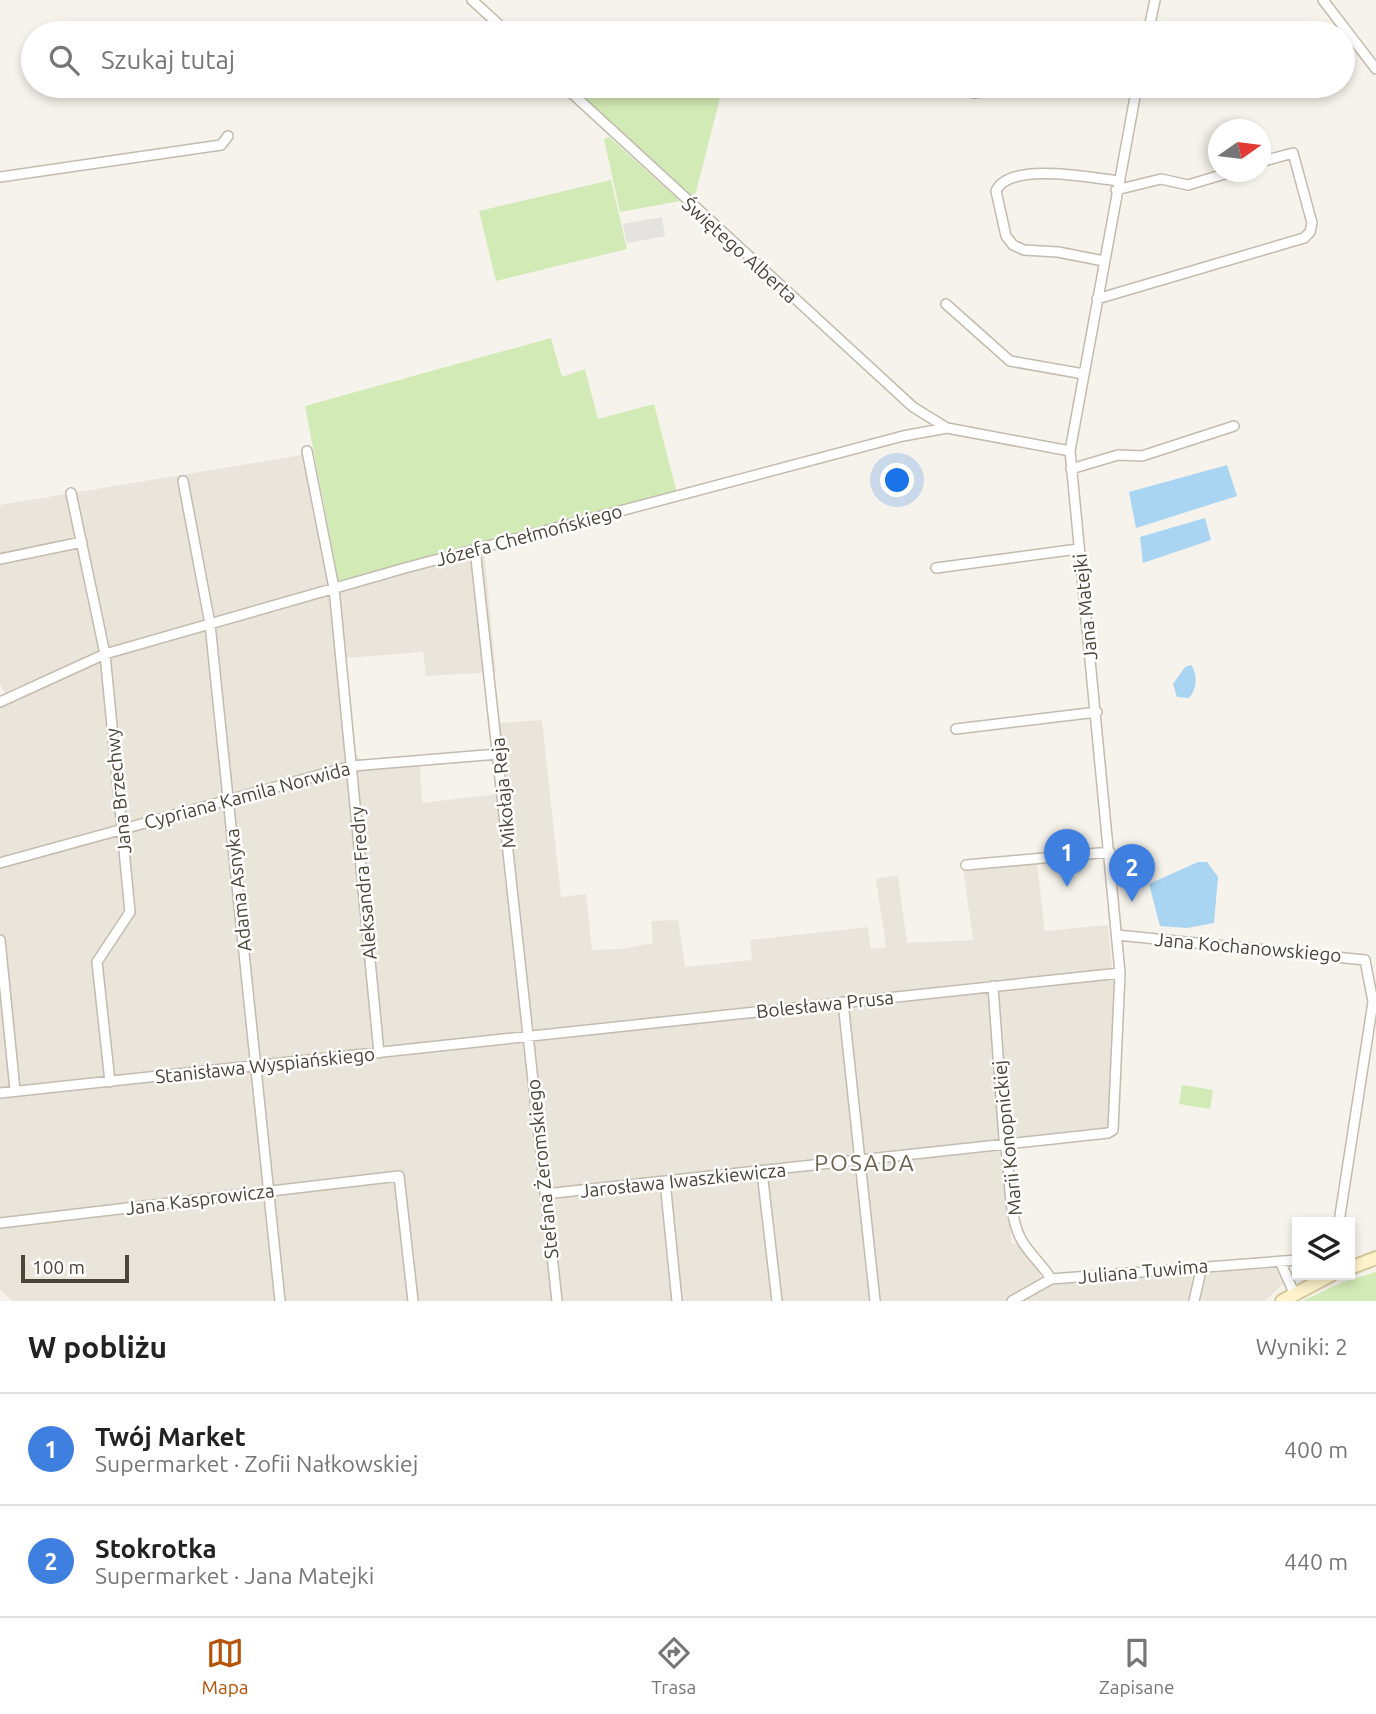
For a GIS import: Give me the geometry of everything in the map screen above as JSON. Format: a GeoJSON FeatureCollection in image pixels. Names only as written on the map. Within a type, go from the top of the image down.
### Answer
{"type":"FeatureCollection","features":[{"type":"Feature","properties":{"kind":"main road"},"geometry":{"type":"LineString","coordinates":[[1355,1266],[1376,1258]]}},
{"type":"Feature","properties":{"kind":"main road"},"geometry":{"type":"LineString","coordinates":[[1282,1301],[1321,1280]]}},
{"type":"Feature","properties":{"kind":"street"},"geometry":{"type":"LineString","coordinates":[[472,0],[495,21]]}},
{"type":"Feature","properties":{"kind":"street"},"geometry":{"type":"LineString","coordinates":[[1151,21],[1155,0]]}},
{"type":"Feature","properties":{"kind":"street"},"geometry":{"type":"LineString","coordinates":[[1323,0],[1339,21]]}},
{"type":"Feature","properties":{"kind":"street"},"geometry":{"type":"LineString","coordinates":[[1355,42],[1376,69]]}},
{"type":"Feature","properties":{"kind":"street","name":"Świętego Alberta"},"geometry":{"type":"LineString","coordinates":[[577,98],[920,412],[947,428]]}},
{"type":"Feature","properties":{"kind":"street","name":"Jana Matejki"},"geometry":{"type":"LineString","coordinates":[[1112,1132],[1120,973],[1070,451],[1135,98]]}},
{"type":"Feature","properties":{"kind":"street"},"geometry":{"type":"LineString","coordinates":[[0,177],[222,145],[228,136]]}},
{"type":"Feature","properties":{"kind":"street"},"geometry":{"type":"LineString","coordinates":[[1097,299],[1304,238],[1311,229],[1311,223],[1293,153],[1271,159]]}},
{"type":"Feature","properties":{"kind":"street"},"geometry":{"type":"LineString","coordinates":[[1104,261],[1058,252],[1024,250],[1013,245],[1006,236],[996,191],[1004,182],[1053,171],[1117,185],[1161,179],[1188,185],[1208,179]]}},
{"type":"Feature","properties":{"kind":"street"},"geometry":{"type":"LineString","coordinates":[[946,304],[1010,361],[1084,374]]}},
{"type":"Feature","properties":{"kind":"street"},"geometry":{"type":"LineString","coordinates":[[915,434],[922,422],[920,412]]}},
{"type":"Feature","properties":{"kind":"street"},"geometry":{"type":"LineString","coordinates":[[1071,469],[1118,455],[1142,456],[1234,426]]}},
{"type":"Feature","properties":{"kind":"street","name":"Józefa Chełmońskiego"},"geometry":{"type":"LineString","coordinates":[[0,702],[105,654],[475,549],[915,434],[947,428],[1070,451]]}},
{"type":"Feature","properties":{"kind":"street","name":"Aleksandra Fredry"},"geometry":{"type":"LineString","coordinates":[[307,451],[334,588],[379,1053]]}},
{"type":"Feature","properties":{"kind":"street","name":"Adama Asnyka"},"geometry":{"type":"LineString","coordinates":[[183,481],[210,624],[280,1301]]}},
{"type":"Feature","properties":{"kind":"street","name":"Jana Brzechwy"},"geometry":{"type":"LineString","coordinates":[[71,493],[105,654],[130,912],[97,962],[110,1082]]}},
{"type":"Feature","properties":{"kind":"street"},"geometry":{"type":"LineString","coordinates":[[0,559],[82,542]]}},
{"type":"Feature","properties":{"kind":"street","name":"Mikołaja Reja"},"geometry":{"type":"LineString","coordinates":[[475,549],[530,1037]]}},
{"type":"Feature","properties":{"kind":"street"},"geometry":{"type":"LineString","coordinates":[[936,568],[1078,549]]}},
{"type":"Feature","properties":{"kind":"street"},"geometry":{"type":"LineString","coordinates":[[956,729],[1097,712]]}},
{"type":"Feature","properties":{"kind":"street","name":"Cypriana Kamila Norwida"},"geometry":{"type":"LineString","coordinates":[[0,863],[352,766],[498,754]]}},
{"type":"Feature","properties":{"kind":"street"},"geometry":{"type":"LineString","coordinates":[[966,865],[1110,852]]}},
{"type":"Feature","properties":{"kind":"street","name":"Jana Kochanowskiego"},"geometry":{"type":"LineString","coordinates":[[1117,935],[1365,960],[1373,1002],[1369,1064],[1340,1217]]}},
{"type":"Feature","properties":{"kind":"street"},"geometry":{"type":"LineString","coordinates":[[0,940],[15,1090]]}},
{"type":"Feature","properties":{"kind":"street","name":"Bolesława Prusa"},"geometry":{"type":"LineString","coordinates":[[530,1037],[1120,973]]}},
{"type":"Feature","properties":{"kind":"street","name":"Marii Konopnickiej"},"geometry":{"type":"LineString","coordinates":[[993,986],[1006,1145],[1017,1229],[1024,1246],[1052,1279]]}},
{"type":"Feature","properties":{"kind":"street"},"geometry":{"type":"LineString","coordinates":[[843,1002],[875,1301]]}},
{"type":"Feature","properties":{"kind":"street","name":"Stanisława Wyspiańskiego"},"geometry":{"type":"LineString","coordinates":[[0,1093],[530,1037]]}},
{"type":"Feature","properties":{"kind":"street","name":"Stefana Żeromskiego"},"geometry":{"type":"LineString","coordinates":[[530,1037],[557,1301]]}},
{"type":"Feature","properties":{"kind":"street","name":"Jarosława Iwaszkiewicza"},"geometry":{"type":"LineString","coordinates":[[545,1194],[1112,1132]]}},
{"type":"Feature","properties":{"kind":"street"},"geometry":{"type":"LineString","coordinates":[[762,1172],[777,1301]]}},
{"type":"Feature","properties":{"kind":"street","name":"Jana Kasprowicza"},"geometry":{"type":"LineString","coordinates":[[0,1223],[399,1176],[413,1301]]}},
{"type":"Feature","properties":{"kind":"street"},"geometry":{"type":"LineString","coordinates":[[665,1181],[677,1301]]}},
{"type":"Feature","properties":{"kind":"street","name":"Juliana Tuwima"},"geometry":{"type":"LineString","coordinates":[[1012,1301],[1052,1279],[1292,1260]]}},
{"type":"Feature","properties":{"kind":"street"},"geometry":{"type":"LineString","coordinates":[[1280,1261],[1294,1293]]}},
{"type":"Feature","properties":{"kind":"street"},"geometry":{"type":"LineString","coordinates":[[1194,1301],[1202,1266]]}},
{"type":"Feature","properties":{"kind":"shaded area"},"geometry":{"type":"Polygon","coordinates":[[[662,217],[665,236],[627,243],[623,224],[662,217]]]}},
{"type":"Feature","properties":{"kind":"shaded area"},"geometry":{"type":"Polygon","coordinates":[[[302,455],[326,577],[341,590],[484,550],[496,672],[426,676],[423,652],[346,658],[356,753],[366,770],[420,766],[422,803],[506,793],[498,723],[542,720],[561,897],[586,894],[592,950],[621,949],[653,943],[651,921],[678,920],[685,967],[752,960],[750,940],[868,927],[871,949],[886,947],[876,879],[898,875],[907,943],[973,940],[963,869],[1037,864],[1045,931],[1108,925],[1114,990],[1108,1128],[999,1140],[1012,1244],[1017,1243],[1039,1272],[1044,1287],[1071,1282],[1276,1268],[1284,1283],[1265,1301],[13,1301],[0,1290],[0,696],[5,693],[0,684],[0,505],[302,455]]]}},
{"type":"Feature","properties":{"kind":"green space"},"geometry":{"type":"Polygon","coordinates":[[[582,98],[720,98],[696,192],[689,198],[582,98]]]}},
{"type":"Feature","properties":{"kind":"green space"},"geometry":{"type":"Polygon","coordinates":[[[609,137],[680,201],[620,212],[604,139],[609,137]]]}},
{"type":"Feature","properties":{"kind":"green space"},"geometry":{"type":"Polygon","coordinates":[[[611,180],[627,249],[496,281],[479,211],[611,180]]]}},
{"type":"Feature","properties":{"kind":"green space"},"geometry":{"type":"Polygon","coordinates":[[[551,338],[562,377],[585,369],[598,419],[654,404],[677,493],[339,583],[305,406],[551,338]]]}},
{"type":"Feature","properties":{"kind":"green space"},"geometry":{"type":"Polygon","coordinates":[[[1182,1085],[1213,1090],[1210,1109],[1179,1104],[1182,1085]]]}},
{"type":"Feature","properties":{"kind":"green space"},"geometry":{"type":"Polygon","coordinates":[[[1376,1272],[1376,1301],[1302,1301],[1343,1282],[1355,1280],[1376,1272]]]}},
{"type":"Feature","properties":{"kind":"water"},"geometry":{"type":"Polygon","coordinates":[[[1227,465],[1237,496],[1136,528],[1129,492],[1227,465]]]}},
{"type":"Feature","properties":{"kind":"water"},"geometry":{"type":"Polygon","coordinates":[[[1205,518],[1211,540],[1143,563],[1140,537],[1205,518]]]}},
{"type":"Feature","properties":{"kind":"water"},"geometry":{"type":"Polygon","coordinates":[[[1191,665],[1196,677],[1194,690],[1189,698],[1177,697],[1173,684],[1185,667],[1191,665]]]}},
{"type":"Feature","properties":{"kind":"water"},"geometry":{"type":"Polygon","coordinates":[[[1198,862],[1207,862],[1218,877],[1214,923],[1187,928],[1160,926],[1149,884],[1198,862]]]}},
{"type":"Feature","properties":{"kind":"place","name":"Twój Market"},"geometry":{"type":"Point","coordinates":[1067,887]}},
{"type":"Feature","properties":{"kind":"place","name":"Stokrotka"},"geometry":{"type":"Point","coordinates":[1132,902]}},
{"type":"Feature","properties":{"kind":"district","name":"POSADA"},"geometry":{"type":"Point","coordinates":[865,1163]}}]}
